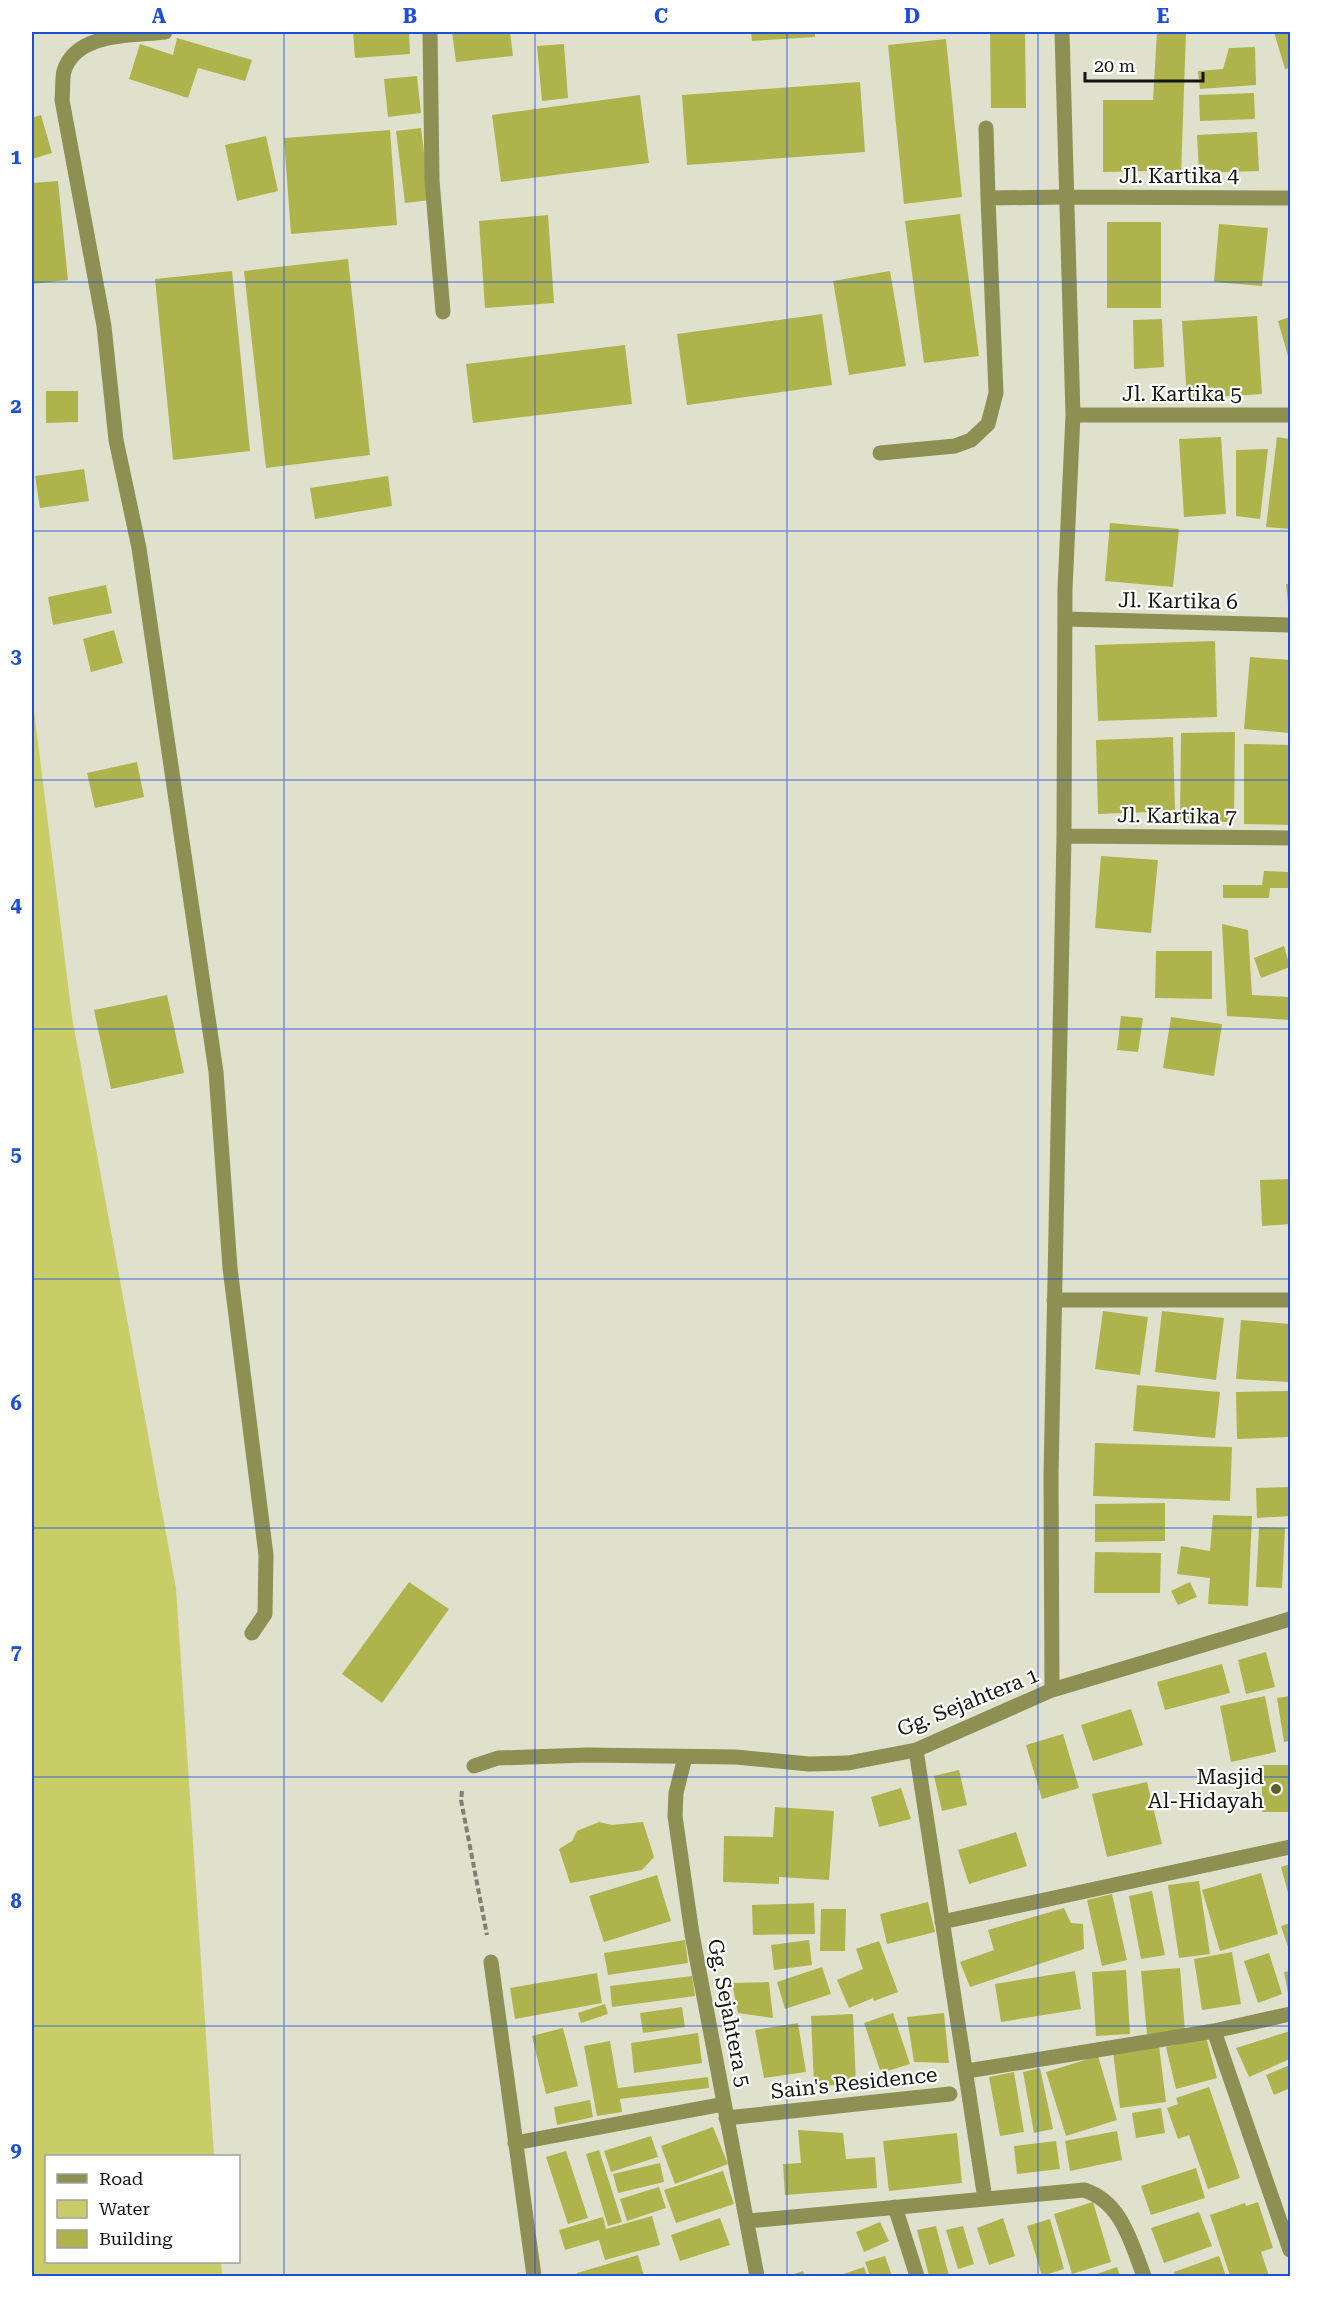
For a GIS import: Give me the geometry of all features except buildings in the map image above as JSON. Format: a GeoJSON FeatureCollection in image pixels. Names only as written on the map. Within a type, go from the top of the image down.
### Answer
{"type":"FeatureCollection","features":[{"type":"Feature","properties":{"kind":"street"},"geometry":{"type":"LineString","coordinates":[[165,32],[94,41],[75,52],[64,71],[62,100],[104,326],[116,440],[139,549],[216,1072],[230,1268],[266,1555],[265,1614],[252,1634]]}},
{"type":"Feature","properties":{"kind":"street"},"geometry":{"type":"LineString","coordinates":[[430,32],[432,180],[443,312]]}},
{"type":"Feature","properties":{"kind":"street"},"geometry":{"type":"LineString","coordinates":[[1052,1690],[1054,1300],[1064,836],[1065,619],[1073,415],[1062,32]]}},
{"type":"Feature","properties":{"kind":"street"},"geometry":{"type":"LineString","coordinates":[[880,453],[955,446],[981,433],[993,412],[996,393],[986,128]]}},
{"type":"Feature","properties":{"kind":"street","name":"Jl. Kartika 4"},"geometry":{"type":"LineString","coordinates":[[988,198],[1290,198]]}},
{"type":"Feature","properties":{"kind":"street","name":"Jl. Kartika 5"},"geometry":{"type":"LineString","coordinates":[[1073,415],[1290,415]]}},
{"type":"Feature","properties":{"kind":"street","name":"Jl. Kartika 6"},"geometry":{"type":"LineString","coordinates":[[1065,619],[1290,625]]}},
{"type":"Feature","properties":{"kind":"street","name":"Jl. Kartika 7"},"geometry":{"type":"LineString","coordinates":[[1064,836],[1290,838]]}},
{"type":"Feature","properties":{"kind":"street"},"geometry":{"type":"LineString","coordinates":[[1054,1300],[1290,1300]]}},
{"type":"Feature","properties":{"kind":"street","name":"Gg. Sejahtera 1"},"geometry":{"type":"LineString","coordinates":[[474,1766],[498,1758],[532,1755],[736,1757],[809,1764],[848,1763],[916,1750],[1052,1690],[1290,1618]]}},
{"type":"Feature","properties":{"kind":"street"},"geometry":{"type":"LineString","coordinates":[[916,1750],[967,2071],[984,2199]]}},
{"type":"Feature","properties":{"kind":"street","name":"Gg. Sejahtera 5"},"geometry":{"type":"LineString","coordinates":[[685,1758],[676,1793],[675,1816],[692,1934],[757,2277]]}},
{"type":"Feature","properties":{"kind":"street"},"geometry":{"type":"LineString","coordinates":[[942,1922],[1290,1847]]}},
{"type":"Feature","properties":{"kind":"street"},"geometry":{"type":"LineString","coordinates":[[490,1962],[534,2277]]}},
{"type":"Feature","properties":{"kind":"street"},"geometry":{"type":"LineString","coordinates":[[967,2071],[1214,2031],[1290,2014]]}},
{"type":"Feature","properties":{"kind":"street"},"geometry":{"type":"LineString","coordinates":[[1214,2031],[1290,2250]]}},
{"type":"Feature","properties":{"kind":"street","name":"Sain's Residence"},"geometry":{"type":"LineString","coordinates":[[515,2143],[725,2111],[951,2094]]}},
{"type":"Feature","properties":{"kind":"street"},"geometry":{"type":"LineString","coordinates":[[748,2221],[1084,2190],[1097,2194],[1113,2207],[1123,2224],[1144,2277]]}},
{"type":"Feature","properties":{"kind":"street"},"geometry":{"type":"LineString","coordinates":[[895,2207],[917,2277]]}},
{"type":"Feature","properties":{"kind":"path"},"geometry":{"type":"LineString","coordinates":[[474,1766],[463,1780],[462,1800],[484,1912],[490,1962]]}},
{"type":"Feature","properties":{"kind":"water"},"geometry":{"type":"Polygon","coordinates":[[[32,694],[72,1017],[176,1588],[214,2155],[45,2155],[45,2263],[221,2263],[222,2276],[32,2276],[32,694]]]}},
{"type":"Feature","properties":{"kind":"place","name":"Masjid Al-Hidayah"},"geometry":{"type":"Point","coordinates":[1276,1789]}}]}
